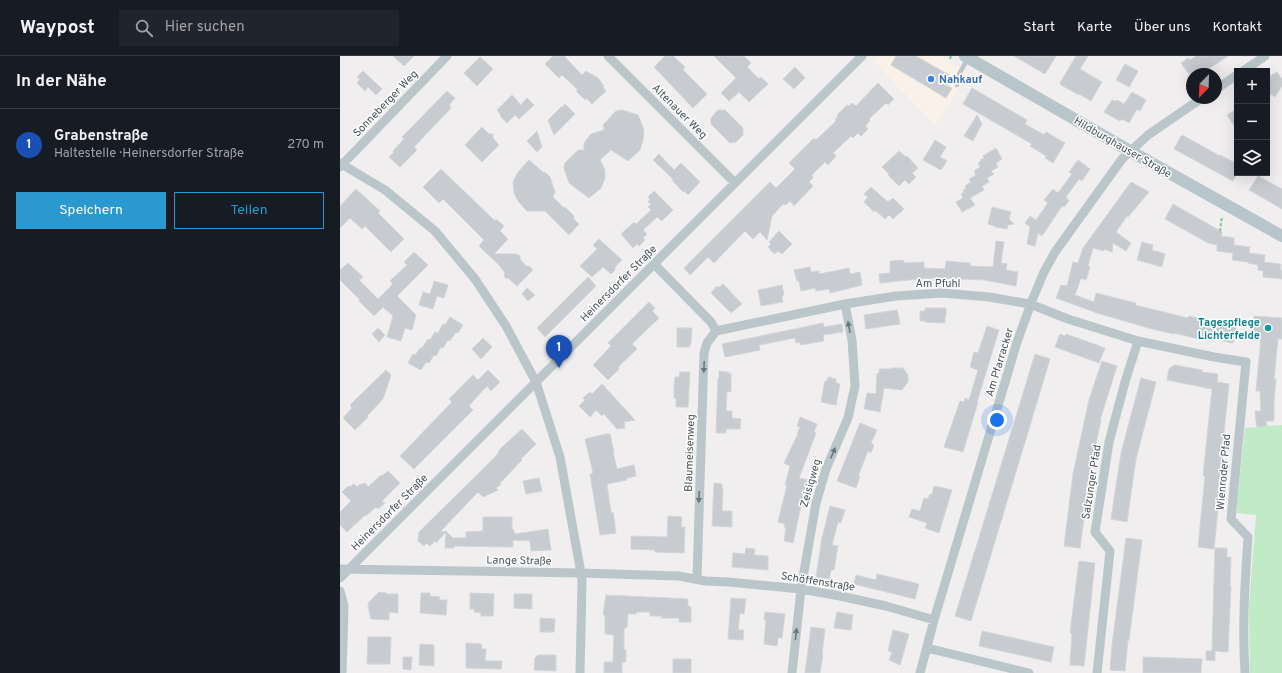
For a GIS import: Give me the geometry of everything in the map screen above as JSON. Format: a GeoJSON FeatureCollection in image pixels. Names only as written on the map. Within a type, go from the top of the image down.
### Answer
{"type":"FeatureCollection","features":[{"type":"Feature","properties":{"kind":"main road","name":"Hildburghauser Straße"},"geometry":{"type":"LineString","coordinates":[[967,57],[1130,152],[1282,236]]}},
{"type":"Feature","properties":{"kind":"street","name":"Sonneberger Weg"},"geometry":{"type":"LineString","coordinates":[[341,165],[447,56]]}},
{"type":"Feature","properties":{"kind":"street","name":"Altenauer Weg"},"geometry":{"type":"LineString","coordinates":[[608,56],[735,183]]}},
{"type":"Feature","properties":{"kind":"street","name":"Heinersdorfer Straße"},"geometry":{"type":"LineString","coordinates":[[340,578],[344,569],[536,382],[862,56]]}},
{"type":"Feature","properties":{"kind":"street"},"geometry":{"type":"LineString","coordinates":[[1247,68],[1265,56]]}},
{"type":"Feature","properties":{"kind":"street"},"geometry":{"type":"LineString","coordinates":[[1222,85],[1234,77]]}},
{"type":"Feature","properties":{"kind":"street","name":"Am Pfarracker"},"geometry":{"type":"LineString","coordinates":[[920,673],[934,620],[1017,342],[1030,304],[1044,272],[1055,252],[1122,159],[1148,135],[1193,104]]}},
{"type":"Feature","properties":{"kind":"street"},"geometry":{"type":"LineString","coordinates":[[341,165],[385,190],[435,231],[476,279],[506,326],[536,382],[560,457],[581,573],[580,673]]}},
{"type":"Feature","properties":{"kind":"street"},"geometry":{"type":"LineString","coordinates":[[654,264],[711,322],[716,331]]}},
{"type":"Feature","properties":{"kind":"street","name":"Am Pfuhl"},"geometry":{"type":"LineString","coordinates":[[716,331],[845,304],[896,296],[942,293],[989,297],[1030,304],[1068,319],[1138,341],[1246,362]]}},
{"type":"Feature","properties":{"kind":"street","name":"Zeisigweg"},"geometry":{"type":"LineString","coordinates":[[792,673],[801,589],[816,502],[826,469],[848,418],[855,386],[852,340],[845,304]]}},
{"type":"Feature","properties":{"kind":"street","name":"Blaumeisenweg"},"geometry":{"type":"LineString","coordinates":[[697,579],[704,353],[707,344],[716,331]]}},
{"type":"Feature","properties":{"kind":"street","name":"Salzunger Pfad"},"geometry":{"type":"LineString","coordinates":[[1097,673],[1110,551],[1095,532],[1109,442],[1138,341]]}},
{"type":"Feature","properties":{"kind":"street","name":"Wienroder Pfad"},"geometry":{"type":"LineString","coordinates":[[1245,673],[1244,604],[1248,537],[1231,519],[1246,362]]}},
{"type":"Feature","properties":{"kind":"street","name":"Lange Straße"},"geometry":{"type":"LineString","coordinates":[[344,569],[581,573],[679,576],[697,579]]}},
{"type":"Feature","properties":{"kind":"street","name":"Schöffenstraße"},"geometry":{"type":"LineString","coordinates":[[697,579],[705,581],[801,589],[863,601],[934,620]]}},
{"type":"Feature","properties":{"kind":"street"},"geometry":{"type":"LineString","coordinates":[[340,591],[344,606],[342,673]]}},
{"type":"Feature","properties":{"kind":"street"},"geometry":{"type":"LineString","coordinates":[[927,648],[1029,673]]}},
{"type":"Feature","properties":{"kind":"lane"},"geometry":{"type":"LineString","coordinates":[[957,85],[957,78],[967,57]]}},
{"type":"Feature","properties":{"kind":"path"},"geometry":{"type":"LineString","coordinates":[[1220,231],[1222,215]]}},
{"type":"Feature","properties":{"kind":"shaded area"},"geometry":{"type":"Polygon","coordinates":[[[879,56],[941,56],[969,73],[936,125],[873,61],[879,56]]]}},
{"type":"Feature","properties":{"kind":"green space"},"geometry":{"type":"Polygon","coordinates":[[[1282,425],[1282,673],[1250,673],[1249,606],[1256,515],[1236,513],[1245,428],[1282,425]]]}},
{"type":"Feature","properties":{"kind":"building"},"geometry":{"type":"Polygon","coordinates":[[[393,56],[414,56],[404,66],[393,56]]]}},
{"type":"Feature","properties":{"kind":"building"},"geometry":{"type":"Polygon","coordinates":[[[553,56],[564,56],[582,75],[586,71],[598,78],[606,91],[592,104],[586,98],[585,100],[576,91],[578,90],[562,75],[559,78],[545,64],[553,56]]]}},
{"type":"Feature","properties":{"kind":"building"},"geometry":{"type":"Polygon","coordinates":[[[665,56],[673,56],[685,67],[683,70],[707,94],[693,108],[654,67],[665,56]]]}},
{"type":"Feature","properties":{"kind":"building"},"geometry":{"type":"Polygon","coordinates":[[[714,56],[744,56],[751,63],[747,67],[759,79],[761,77],[768,84],[749,102],[739,92],[729,101],[721,93],[736,78],[714,56]]]}},
{"type":"Feature","properties":{"kind":"building","name":"Nahkauf"},"geometry":{"type":"Polygon","coordinates":[[[896,56],[916,56],[949,75],[944,84],[952,88],[946,98],[891,65],[896,56]]]}},
{"type":"Feature","properties":{"kind":"building"},"geometry":{"type":"Polygon","coordinates":[[[1014,56],[1056,56],[1045,74],[1014,56]]]}},
{"type":"Feature","properties":{"kind":"building"},"geometry":{"type":"Polygon","coordinates":[[[1076,56],[1088,56],[1080,69],[1102,82],[1091,101],[1061,85],[1060,83],[1076,56]]]}},
{"type":"Feature","properties":{"kind":"building"},"geometry":{"type":"Polygon","coordinates":[[[1196,56],[1228,56],[1210,68],[1186,68],[1186,70],[1181,63],[1188,58],[1190,60],[1196,56]]]}},
{"type":"Feature","properties":{"kind":"building"},"geometry":{"type":"Polygon","coordinates":[[[480,57],[493,69],[477,86],[464,73],[480,57]]]}},
{"type":"Feature","properties":{"kind":"building"},"geometry":{"type":"Polygon","coordinates":[[[1125,64],[1138,71],[1129,87],[1116,80],[1125,64]]]}},
{"type":"Feature","properties":{"kind":"building"},"geometry":{"type":"Polygon","coordinates":[[[795,67],[805,78],[794,89],[783,79],[795,67]]]}},
{"type":"Feature","properties":{"kind":"building"},"geometry":{"type":"Polygon","coordinates":[[[363,71],[382,89],[376,95],[368,87],[365,91],[357,83],[360,79],[357,77],[363,71]]]}},
{"type":"Feature","properties":{"kind":"building"},"geometry":{"type":"Polygon","coordinates":[[[1277,72],[1282,79],[1282,86],[1275,97],[1270,94],[1270,76],[1277,72]]]}},
{"type":"Feature","properties":{"kind":"building"},"geometry":{"type":"Polygon","coordinates":[[[878,83],[894,99],[888,105],[886,103],[869,119],[870,121],[865,126],[868,129],[861,136],[858,133],[853,138],[851,136],[833,153],[836,156],[828,165],[825,162],[812,175],[813,178],[809,182],[813,186],[794,206],[790,201],[786,205],[783,204],[772,216],[767,240],[760,232],[753,239],[745,231],[714,263],[708,257],[690,275],[684,268],[770,182],[776,188],[795,169],[789,163],[814,138],[816,140],[836,121],[837,115],[847,105],[849,106],[852,103],[856,106],[878,83]]]}},
{"type":"Feature","properties":{"kind":"building"},"geometry":{"type":"Polygon","coordinates":[[[972,88],[1027,120],[1025,124],[1044,135],[1046,132],[1065,143],[1053,163],[1045,158],[1046,156],[1030,146],[1032,144],[963,104],[972,88]]]}},
{"type":"Feature","properties":{"kind":"building"},"geometry":{"type":"Polygon","coordinates":[[[447,91],[455,98],[449,105],[451,108],[414,147],[417,150],[400,167],[389,157],[404,139],[402,137],[447,91]]]}},
{"type":"Feature","properties":{"kind":"building"},"geometry":{"type":"Polygon","coordinates":[[[1132,92],[1146,100],[1140,111],[1137,109],[1129,123],[1122,119],[1120,121],[1104,112],[1112,100],[1117,100],[1124,104],[1132,92]]]}},
{"type":"Feature","properties":{"kind":"building"},"geometry":{"type":"Polygon","coordinates":[[[512,95],[521,105],[527,98],[534,105],[519,119],[515,115],[507,123],[500,116],[501,115],[497,110],[512,95]]]}},
{"type":"Feature","properties":{"kind":"building"},"geometry":{"type":"Polygon","coordinates":[[[565,104],[575,114],[554,135],[548,120],[565,104]]]}},
{"type":"Feature","properties":{"kind":"building"},"geometry":{"type":"Polygon","coordinates":[[[622,110],[638,115],[644,130],[640,150],[628,161],[611,150],[600,160],[605,170],[605,178],[601,188],[589,198],[569,183],[564,168],[565,163],[578,150],[584,150],[584,143],[591,134],[604,130],[603,125],[616,111],[622,110]]]}},
{"type":"Feature","properties":{"kind":"building"},"geometry":{"type":"Polygon","coordinates":[[[718,110],[725,110],[743,128],[743,135],[736,142],[730,143],[711,124],[711,118],[718,110]]]}},
{"type":"Feature","properties":{"kind":"building"},"geometry":{"type":"Polygon","coordinates":[[[1234,111],[1234,126],[1227,115],[1234,111]]]}},
{"type":"Feature","properties":{"kind":"building"},"geometry":{"type":"Polygon","coordinates":[[[977,115],[982,124],[973,141],[964,136],[977,115]]]}},
{"type":"Feature","properties":{"kind":"building"},"geometry":{"type":"Polygon","coordinates":[[[482,127],[489,134],[493,134],[493,138],[499,145],[482,162],[465,145],[482,127]]]}},
{"type":"Feature","properties":{"kind":"building"},"geometry":{"type":"Polygon","coordinates":[[[537,131],[542,147],[537,152],[527,141],[537,131]]]}},
{"type":"Feature","properties":{"kind":"building"},"geometry":{"type":"Polygon","coordinates":[[[1182,136],[1234,162],[1234,176],[1236,176],[1233,181],[1174,149],[1182,136]]]}},
{"type":"Feature","properties":{"kind":"building"},"geometry":{"type":"Polygon","coordinates":[[[935,140],[946,147],[940,157],[947,161],[941,170],[923,160],[935,140]]]}},
{"type":"Feature","properties":{"kind":"building"},"geometry":{"type":"Polygon","coordinates":[[[996,148],[1002,159],[996,163],[998,167],[991,171],[994,174],[987,178],[989,182],[982,186],[984,190],[970,198],[975,205],[962,212],[956,202],[963,198],[961,194],[964,192],[963,190],[966,189],[965,186],[971,182],[969,179],[976,175],[974,171],[980,167],[978,163],[981,161],[980,160],[984,158],[983,156],[996,148]]]}},
{"type":"Feature","properties":{"kind":"building"},"geometry":{"type":"Polygon","coordinates":[[[899,151],[906,157],[907,156],[918,168],[912,173],[916,177],[909,184],[905,180],[899,186],[882,167],[899,151]]]}},
{"type":"Feature","properties":{"kind":"building"},"geometry":{"type":"Polygon","coordinates":[[[659,154],[674,170],[681,163],[700,182],[688,195],[684,191],[683,192],[672,180],[673,179],[653,160],[659,154]]]}},
{"type":"Feature","properties":{"kind":"building"},"geometry":{"type":"Polygon","coordinates":[[[529,160],[550,177],[555,192],[553,197],[574,216],[573,218],[579,224],[569,235],[545,211],[527,211],[518,201],[514,193],[513,182],[518,172],[529,160]]]}},
{"type":"Feature","properties":{"kind":"building"},"geometry":{"type":"Polygon","coordinates":[[[1078,160],[1090,169],[1082,181],[1079,179],[1066,197],[1069,201],[1064,207],[1062,206],[1042,236],[1038,233],[1035,246],[1027,244],[1030,227],[1025,223],[1030,216],[1036,220],[1048,203],[1044,200],[1053,189],[1058,193],[1072,174],[1069,172],[1078,160]]]}},
{"type":"Feature","properties":{"kind":"building"},"geometry":{"type":"Polygon","coordinates":[[[441,169],[495,221],[496,219],[504,226],[500,231],[508,239],[494,254],[517,254],[526,266],[529,266],[533,270],[517,286],[508,278],[505,278],[504,271],[501,267],[479,246],[484,240],[443,199],[439,203],[423,187],[441,169]]]}},
{"type":"Feature","properties":{"kind":"building"},"geometry":{"type":"Polygon","coordinates":[[[1258,176],[1282,189],[1282,209],[1249,190],[1258,176]]]}},
{"type":"Feature","properties":{"kind":"building"},"geometry":{"type":"Polygon","coordinates":[[[1131,182],[1149,192],[1128,217],[1127,216],[1116,232],[1131,243],[1126,251],[1113,243],[1112,252],[1104,249],[1104,251],[1093,248],[1086,280],[1081,278],[1075,295],[1094,302],[1096,293],[1136,303],[1135,305],[1188,318],[1189,316],[1214,322],[1214,319],[1237,324],[1233,343],[1200,336],[1199,339],[1152,329],[1097,313],[1056,298],[1061,285],[1067,286],[1073,262],[1078,263],[1083,248],[1131,182]]]}},
{"type":"Feature","properties":{"kind":"building"},"geometry":{"type":"Polygon","coordinates":[[[871,187],[888,202],[893,198],[904,209],[893,219],[889,215],[885,219],[875,210],[874,212],[864,202],[868,197],[864,194],[871,187]]]}},
{"type":"Feature","properties":{"kind":"building"},"geometry":{"type":"Polygon","coordinates":[[[356,189],[380,211],[378,213],[404,239],[391,252],[365,226],[362,229],[350,218],[340,228],[340,206],[356,189]]]}},
{"type":"Feature","properties":{"kind":"building"},"geometry":{"type":"Polygon","coordinates":[[[654,191],[673,210],[662,221],[657,217],[643,230],[647,234],[643,238],[645,240],[639,246],[637,244],[633,248],[621,234],[634,222],[636,224],[651,210],[648,207],[651,204],[648,202],[650,199],[648,197],[654,191]]]}},
{"type":"Feature","properties":{"kind":"building"},"geometry":{"type":"Polygon","coordinates":[[[1173,204],[1222,232],[1221,236],[1234,238],[1234,245],[1250,247],[1249,253],[1265,255],[1264,262],[1281,264],[1280,270],[1282,270],[1282,279],[1263,277],[1263,271],[1258,270],[1258,265],[1232,260],[1233,253],[1217,251],[1217,245],[1208,243],[1165,219],[1173,204]]]}},
{"type":"Feature","properties":{"kind":"building"},"geometry":{"type":"Polygon","coordinates":[[[992,207],[1011,212],[1009,219],[1014,224],[1008,225],[1007,229],[988,224],[992,207]]]}},
{"type":"Feature","properties":{"kind":"building"},"geometry":{"type":"Polygon","coordinates":[[[779,231],[792,244],[782,254],[778,251],[774,254],[768,247],[771,244],[769,242],[779,231]]]}},
{"type":"Feature","properties":{"kind":"building"},"geometry":{"type":"Polygon","coordinates":[[[599,239],[622,260],[611,274],[603,267],[592,277],[580,266],[597,249],[593,245],[599,239]]]}},
{"type":"Feature","properties":{"kind":"building"},"geometry":{"type":"Polygon","coordinates":[[[996,241],[1004,242],[1001,263],[1007,264],[1006,270],[1018,272],[1016,286],[984,280],[938,278],[880,283],[879,274],[890,273],[891,261],[903,260],[904,263],[924,262],[924,268],[945,269],[946,261],[970,263],[970,266],[993,267],[996,241]]]}},
{"type":"Feature","properties":{"kind":"building"},"geometry":{"type":"Polygon","coordinates":[[[1142,242],[1153,245],[1152,250],[1165,254],[1162,267],[1137,260],[1142,242]]]}},
{"type":"Feature","properties":{"kind":"building"},"geometry":{"type":"Polygon","coordinates":[[[414,252],[428,265],[397,296],[416,315],[412,330],[405,328],[401,341],[387,337],[393,316],[383,307],[374,316],[340,280],[340,270],[348,263],[363,277],[359,280],[378,299],[393,284],[390,281],[407,265],[404,262],[414,252]]]}},
{"type":"Feature","properties":{"kind":"building"},"geometry":{"type":"Polygon","coordinates":[[[810,267],[811,272],[819,271],[819,274],[849,268],[850,274],[860,272],[862,285],[830,293],[829,289],[816,291],[815,288],[801,291],[799,281],[797,281],[794,270],[810,267]]]}},
{"type":"Feature","properties":{"kind":"building"},"geometry":{"type":"Polygon","coordinates":[[[588,277],[596,286],[545,337],[537,328],[588,277]]]}},
{"type":"Feature","properties":{"kind":"building"},"geometry":{"type":"Polygon","coordinates":[[[434,281],[448,285],[444,298],[437,296],[433,309],[419,305],[423,292],[430,294],[434,281]]]}},
{"type":"Feature","properties":{"kind":"building"},"geometry":{"type":"Polygon","coordinates":[[[723,284],[742,304],[731,313],[711,293],[717,286],[718,288],[723,284]]]}},
{"type":"Feature","properties":{"kind":"building"},"geometry":{"type":"Polygon","coordinates":[[[782,285],[784,295],[782,296],[783,302],[761,306],[758,290],[782,285]]]}},
{"type":"Feature","properties":{"kind":"building"},"geometry":{"type":"Polygon","coordinates":[[[527,288],[535,295],[528,301],[522,294],[527,288]]]}},
{"type":"Feature","properties":{"kind":"building"},"geometry":{"type":"Polygon","coordinates":[[[649,302],[655,308],[652,311],[659,318],[632,344],[637,349],[618,367],[619,369],[608,380],[593,365],[611,346],[608,343],[649,302]]]}},
{"type":"Feature","properties":{"kind":"building"},"geometry":{"type":"Polygon","coordinates":[[[925,308],[946,308],[945,323],[920,321],[920,311],[925,311],[925,308]]]}},
{"type":"Feature","properties":{"kind":"building"},"geometry":{"type":"Polygon","coordinates":[[[897,310],[900,324],[866,329],[864,315],[897,310]]]}},
{"type":"Feature","properties":{"kind":"building"},"geometry":{"type":"Polygon","coordinates":[[[1254,316],[1282,318],[1282,339],[1278,339],[1274,379],[1276,379],[1274,421],[1266,421],[1267,426],[1257,427],[1255,411],[1261,411],[1260,391],[1256,391],[1261,338],[1253,337],[1254,316]]]}},
{"type":"Feature","properties":{"kind":"building"},"geometry":{"type":"Polygon","coordinates":[[[450,317],[463,325],[458,333],[456,332],[450,341],[448,340],[443,348],[441,347],[436,356],[434,355],[429,363],[426,362],[421,370],[408,363],[413,354],[415,355],[421,347],[422,348],[428,339],[430,340],[435,332],[438,333],[443,324],[445,325],[450,317]]]}},
{"type":"Feature","properties":{"kind":"building"},"geometry":{"type":"Polygon","coordinates":[[[823,323],[824,327],[842,324],[843,332],[823,335],[824,341],[800,345],[800,342],[796,343],[795,338],[759,345],[760,350],[725,357],[722,344],[823,323]]]}},
{"type":"Feature","properties":{"kind":"building"},"geometry":{"type":"Polygon","coordinates":[[[987,326],[999,330],[963,452],[944,447],[960,401],[964,402],[965,398],[969,400],[978,370],[970,367],[974,352],[978,353],[987,326]]]}},
{"type":"Feature","properties":{"kind":"building"},"geometry":{"type":"Polygon","coordinates":[[[378,328],[385,335],[379,342],[372,334],[378,328]]]}},
{"type":"Feature","properties":{"kind":"building"},"geometry":{"type":"Polygon","coordinates":[[[677,328],[692,328],[690,347],[677,347],[677,328]]]}},
{"type":"Feature","properties":{"kind":"building"},"geometry":{"type":"Polygon","coordinates":[[[1060,334],[1065,336],[1066,334],[1105,348],[1099,363],[1055,347],[1060,334]]]}},
{"type":"Feature","properties":{"kind":"building"},"geometry":{"type":"Polygon","coordinates":[[[483,338],[492,347],[481,359],[472,349],[483,338]]]}},
{"type":"Feature","properties":{"kind":"building"},"geometry":{"type":"Polygon","coordinates":[[[1035,354],[1050,359],[971,621],[955,616],[1035,354]]]}},
{"type":"Feature","properties":{"kind":"building"},"geometry":{"type":"Polygon","coordinates":[[[1102,361],[1117,366],[1100,420],[1086,490],[1088,490],[1080,548],[1064,546],[1073,474],[1089,400],[1102,361]]]}},
{"type":"Feature","properties":{"kind":"building"},"geometry":{"type":"Polygon","coordinates":[[[1174,365],[1202,370],[1202,372],[1218,374],[1217,382],[1229,384],[1218,491],[1220,491],[1214,549],[1198,547],[1205,476],[1203,476],[1212,389],[1167,380],[1169,369],[1174,365]]]}},
{"type":"Feature","properties":{"kind":"building"},"geometry":{"type":"Polygon","coordinates":[[[903,368],[908,375],[908,382],[902,390],[884,388],[880,412],[864,409],[867,393],[876,394],[877,373],[879,374],[879,369],[903,368]]]}},
{"type":"Feature","properties":{"kind":"building"},"geometry":{"type":"Polygon","coordinates":[[[386,370],[391,375],[383,399],[355,430],[343,418],[352,408],[350,405],[386,370]]]}},
{"type":"Feature","properties":{"kind":"building"},"geometry":{"type":"Polygon","coordinates":[[[488,370],[500,382],[491,391],[487,386],[469,406],[473,410],[414,469],[400,456],[452,402],[449,399],[473,375],[478,380],[488,370]]]}},
{"type":"Feature","properties":{"kind":"building"},"geometry":{"type":"Polygon","coordinates":[[[719,371],[731,374],[731,392],[727,391],[726,411],[732,411],[732,418],[741,419],[740,429],[726,429],[726,433],[716,433],[719,371]]]}},
{"type":"Feature","properties":{"kind":"building"},"geometry":{"type":"Polygon","coordinates":[[[680,372],[690,372],[688,407],[676,407],[676,398],[674,398],[675,377],[679,377],[680,372]]]}},
{"type":"Feature","properties":{"kind":"building"},"geometry":{"type":"Polygon","coordinates":[[[828,377],[836,379],[836,383],[840,384],[836,405],[821,402],[825,381],[827,381],[828,377]]]}},
{"type":"Feature","properties":{"kind":"building"},"geometry":{"type":"Polygon","coordinates":[[[1141,378],[1156,382],[1136,459],[1127,522],[1111,519],[1121,453],[1141,378]]]}},
{"type":"Feature","properties":{"kind":"building"},"geometry":{"type":"Polygon","coordinates":[[[602,384],[635,420],[624,422],[625,428],[617,429],[604,414],[602,416],[596,410],[590,417],[579,406],[585,400],[583,398],[590,392],[592,394],[602,384]]]}},
{"type":"Feature","properties":{"kind":"building"},"geometry":{"type":"Polygon","coordinates":[[[800,417],[817,424],[814,432],[816,433],[799,478],[808,480],[793,543],[784,541],[786,528],[784,527],[785,524],[778,522],[790,466],[784,463],[798,434],[800,427],[797,426],[800,417]]]}},
{"type":"Feature","properties":{"kind":"building"},"geometry":{"type":"Polygon","coordinates":[[[860,423],[877,430],[871,443],[874,445],[871,453],[868,451],[858,476],[860,476],[856,488],[837,481],[860,423]]]}},
{"type":"Feature","properties":{"kind":"building"},"geometry":{"type":"Polygon","coordinates":[[[522,429],[536,444],[500,483],[501,484],[496,488],[498,490],[483,497],[478,492],[440,532],[446,531],[453,538],[466,538],[466,532],[483,531],[483,517],[512,517],[512,529],[515,534],[548,529],[551,550],[531,551],[530,541],[513,540],[513,547],[454,546],[454,548],[445,548],[446,532],[436,543],[435,541],[430,546],[426,543],[424,546],[418,541],[419,532],[497,455],[500,449],[522,429]]]}},
{"type":"Feature","properties":{"kind":"building"},"geometry":{"type":"Polygon","coordinates":[[[610,434],[617,469],[634,465],[636,476],[627,478],[627,480],[607,484],[611,513],[613,512],[616,533],[600,535],[590,474],[593,473],[585,439],[610,434]]]}},
{"type":"Feature","properties":{"kind":"building"},"geometry":{"type":"Polygon","coordinates":[[[388,471],[400,483],[382,501],[385,503],[378,509],[376,507],[366,516],[365,515],[347,532],[340,525],[340,512],[351,501],[342,492],[348,486],[349,487],[354,484],[357,487],[365,483],[368,487],[381,475],[382,476],[388,471]]]}},
{"type":"Feature","properties":{"kind":"building"},"geometry":{"type":"Polygon","coordinates":[[[539,478],[542,491],[526,494],[523,481],[539,478]]]}},
{"type":"Feature","properties":{"kind":"building"},"geometry":{"type":"Polygon","coordinates":[[[714,483],[722,484],[722,511],[732,511],[732,527],[712,526],[714,483]]]}},
{"type":"Feature","properties":{"kind":"building"},"geometry":{"type":"Polygon","coordinates":[[[934,486],[952,490],[939,533],[925,528],[927,523],[909,517],[912,509],[920,511],[924,498],[928,499],[930,494],[932,495],[934,486]]]}},
{"type":"Feature","properties":{"kind":"building"},"geometry":{"type":"Polygon","coordinates":[[[830,506],[845,510],[841,523],[838,522],[832,545],[838,546],[834,570],[831,570],[829,579],[816,577],[822,538],[830,506]]]}},
{"type":"Feature","properties":{"kind":"building"},"geometry":{"type":"Polygon","coordinates":[[[668,516],[682,517],[681,527],[685,527],[684,553],[631,549],[631,536],[667,537],[668,516]]]}},
{"type":"Feature","properties":{"kind":"building"},"geometry":{"type":"Polygon","coordinates":[[[1126,538],[1142,540],[1125,671],[1110,670],[1126,538]]]}},
{"type":"Feature","properties":{"kind":"building"},"geometry":{"type":"Polygon","coordinates":[[[746,548],[755,549],[754,555],[768,556],[768,570],[732,567],[733,553],[745,554],[746,548]]]}},
{"type":"Feature","properties":{"kind":"building"},"geometry":{"type":"Polygon","coordinates":[[[1215,548],[1227,548],[1227,557],[1231,557],[1231,586],[1228,652],[1215,651],[1215,661],[1206,660],[1206,651],[1212,651],[1215,548]]]}},
{"type":"Feature","properties":{"kind":"building"},"geometry":{"type":"Polygon","coordinates":[[[1079,561],[1095,563],[1084,666],[1070,665],[1072,634],[1070,633],[1079,561]]]}},
{"type":"Feature","properties":{"kind":"building"},"geometry":{"type":"Polygon","coordinates":[[[877,574],[919,584],[915,599],[854,584],[856,575],[876,580],[877,574]]]}},
{"type":"Feature","properties":{"kind":"building"},"geometry":{"type":"Polygon","coordinates":[[[379,592],[386,594],[398,594],[398,613],[389,612],[389,620],[371,619],[368,606],[369,602],[379,592]]]}},
{"type":"Feature","properties":{"kind":"building"},"geometry":{"type":"Polygon","coordinates":[[[421,593],[430,593],[430,596],[440,597],[439,600],[447,600],[446,615],[420,613],[421,593]]]}},
{"type":"Feature","properties":{"kind":"building"},"geometry":{"type":"Polygon","coordinates":[[[470,593],[494,594],[493,616],[481,616],[481,613],[474,612],[474,609],[470,609],[470,593]]]}},
{"type":"Feature","properties":{"kind":"building"},"geometry":{"type":"Polygon","coordinates":[[[514,594],[532,594],[532,609],[514,608],[514,594]]]}},
{"type":"Feature","properties":{"kind":"building"},"geometry":{"type":"Polygon","coordinates":[[[606,595],[688,599],[688,606],[691,607],[691,622],[679,622],[679,618],[661,618],[662,616],[650,616],[650,612],[628,614],[627,627],[624,629],[624,650],[626,650],[626,662],[622,662],[622,673],[604,673],[604,662],[613,662],[614,635],[605,634],[605,616],[603,614],[606,595]]]}},
{"type":"Feature","properties":{"kind":"building"},"geometry":{"type":"Polygon","coordinates":[[[731,598],[746,599],[744,614],[740,613],[738,630],[744,630],[743,640],[728,639],[731,598]]]}},
{"type":"Feature","properties":{"kind":"building"},"geometry":{"type":"Polygon","coordinates":[[[765,612],[785,614],[782,638],[778,638],[777,646],[764,644],[766,620],[764,620],[765,612]]]}},
{"type":"Feature","properties":{"kind":"building"},"geometry":{"type":"Polygon","coordinates":[[[837,612],[853,615],[851,630],[834,628],[837,612]]]}},
{"type":"Feature","properties":{"kind":"building"},"geometry":{"type":"Polygon","coordinates":[[[540,618],[555,619],[554,632],[540,632],[540,618]]]}},
{"type":"Feature","properties":{"kind":"building"},"geometry":{"type":"Polygon","coordinates":[[[811,627],[825,629],[820,673],[805,673],[811,627]]]}},
{"type":"Feature","properties":{"kind":"building"},"geometry":{"type":"Polygon","coordinates":[[[893,630],[909,634],[900,665],[889,660],[892,652],[888,651],[893,630]]]}},
{"type":"Feature","properties":{"kind":"building"},"geometry":{"type":"Polygon","coordinates":[[[982,631],[1054,647],[1051,662],[979,646],[982,631]]]}},
{"type":"Feature","properties":{"kind":"building"},"geometry":{"type":"Polygon","coordinates":[[[368,637],[391,637],[390,664],[367,664],[368,637]]]}},
{"type":"Feature","properties":{"kind":"building"},"geometry":{"type":"Polygon","coordinates":[[[466,643],[481,644],[482,649],[486,649],[485,661],[502,661],[501,669],[466,668],[466,643]]]}},
{"type":"Feature","properties":{"kind":"building"},"geometry":{"type":"Polygon","coordinates":[[[420,644],[434,645],[434,666],[419,665],[420,644]]]}},
{"type":"Feature","properties":{"kind":"building"},"geometry":{"type":"Polygon","coordinates":[[[538,655],[556,655],[556,671],[534,670],[535,658],[538,655]]]}},
{"type":"Feature","properties":{"kind":"building"},"geometry":{"type":"Polygon","coordinates":[[[403,657],[412,657],[411,670],[403,669],[403,657]]]}},
{"type":"Feature","properties":{"kind":"building"},"geometry":{"type":"Polygon","coordinates":[[[1143,657],[1202,659],[1201,673],[1143,673],[1143,657]]]}},
{"type":"Feature","properties":{"kind":"building"},"geometry":{"type":"Polygon","coordinates":[[[673,659],[691,659],[691,673],[673,673],[673,659]]]}},
{"type":"Feature","properties":{"kind":"place","name":"Nahkauf"},"geometry":{"type":"Point","coordinates":[931,79]}},
{"type":"Feature","properties":{"kind":"place","name":"Tagespflege Lichterfelde"},"geometry":{"type":"Point","coordinates":[1268,328]}},
{"type":"Feature","properties":{"kind":"place","name":"Grabenstraße"},"geometry":{"type":"Point","coordinates":[559,368]}}]}
